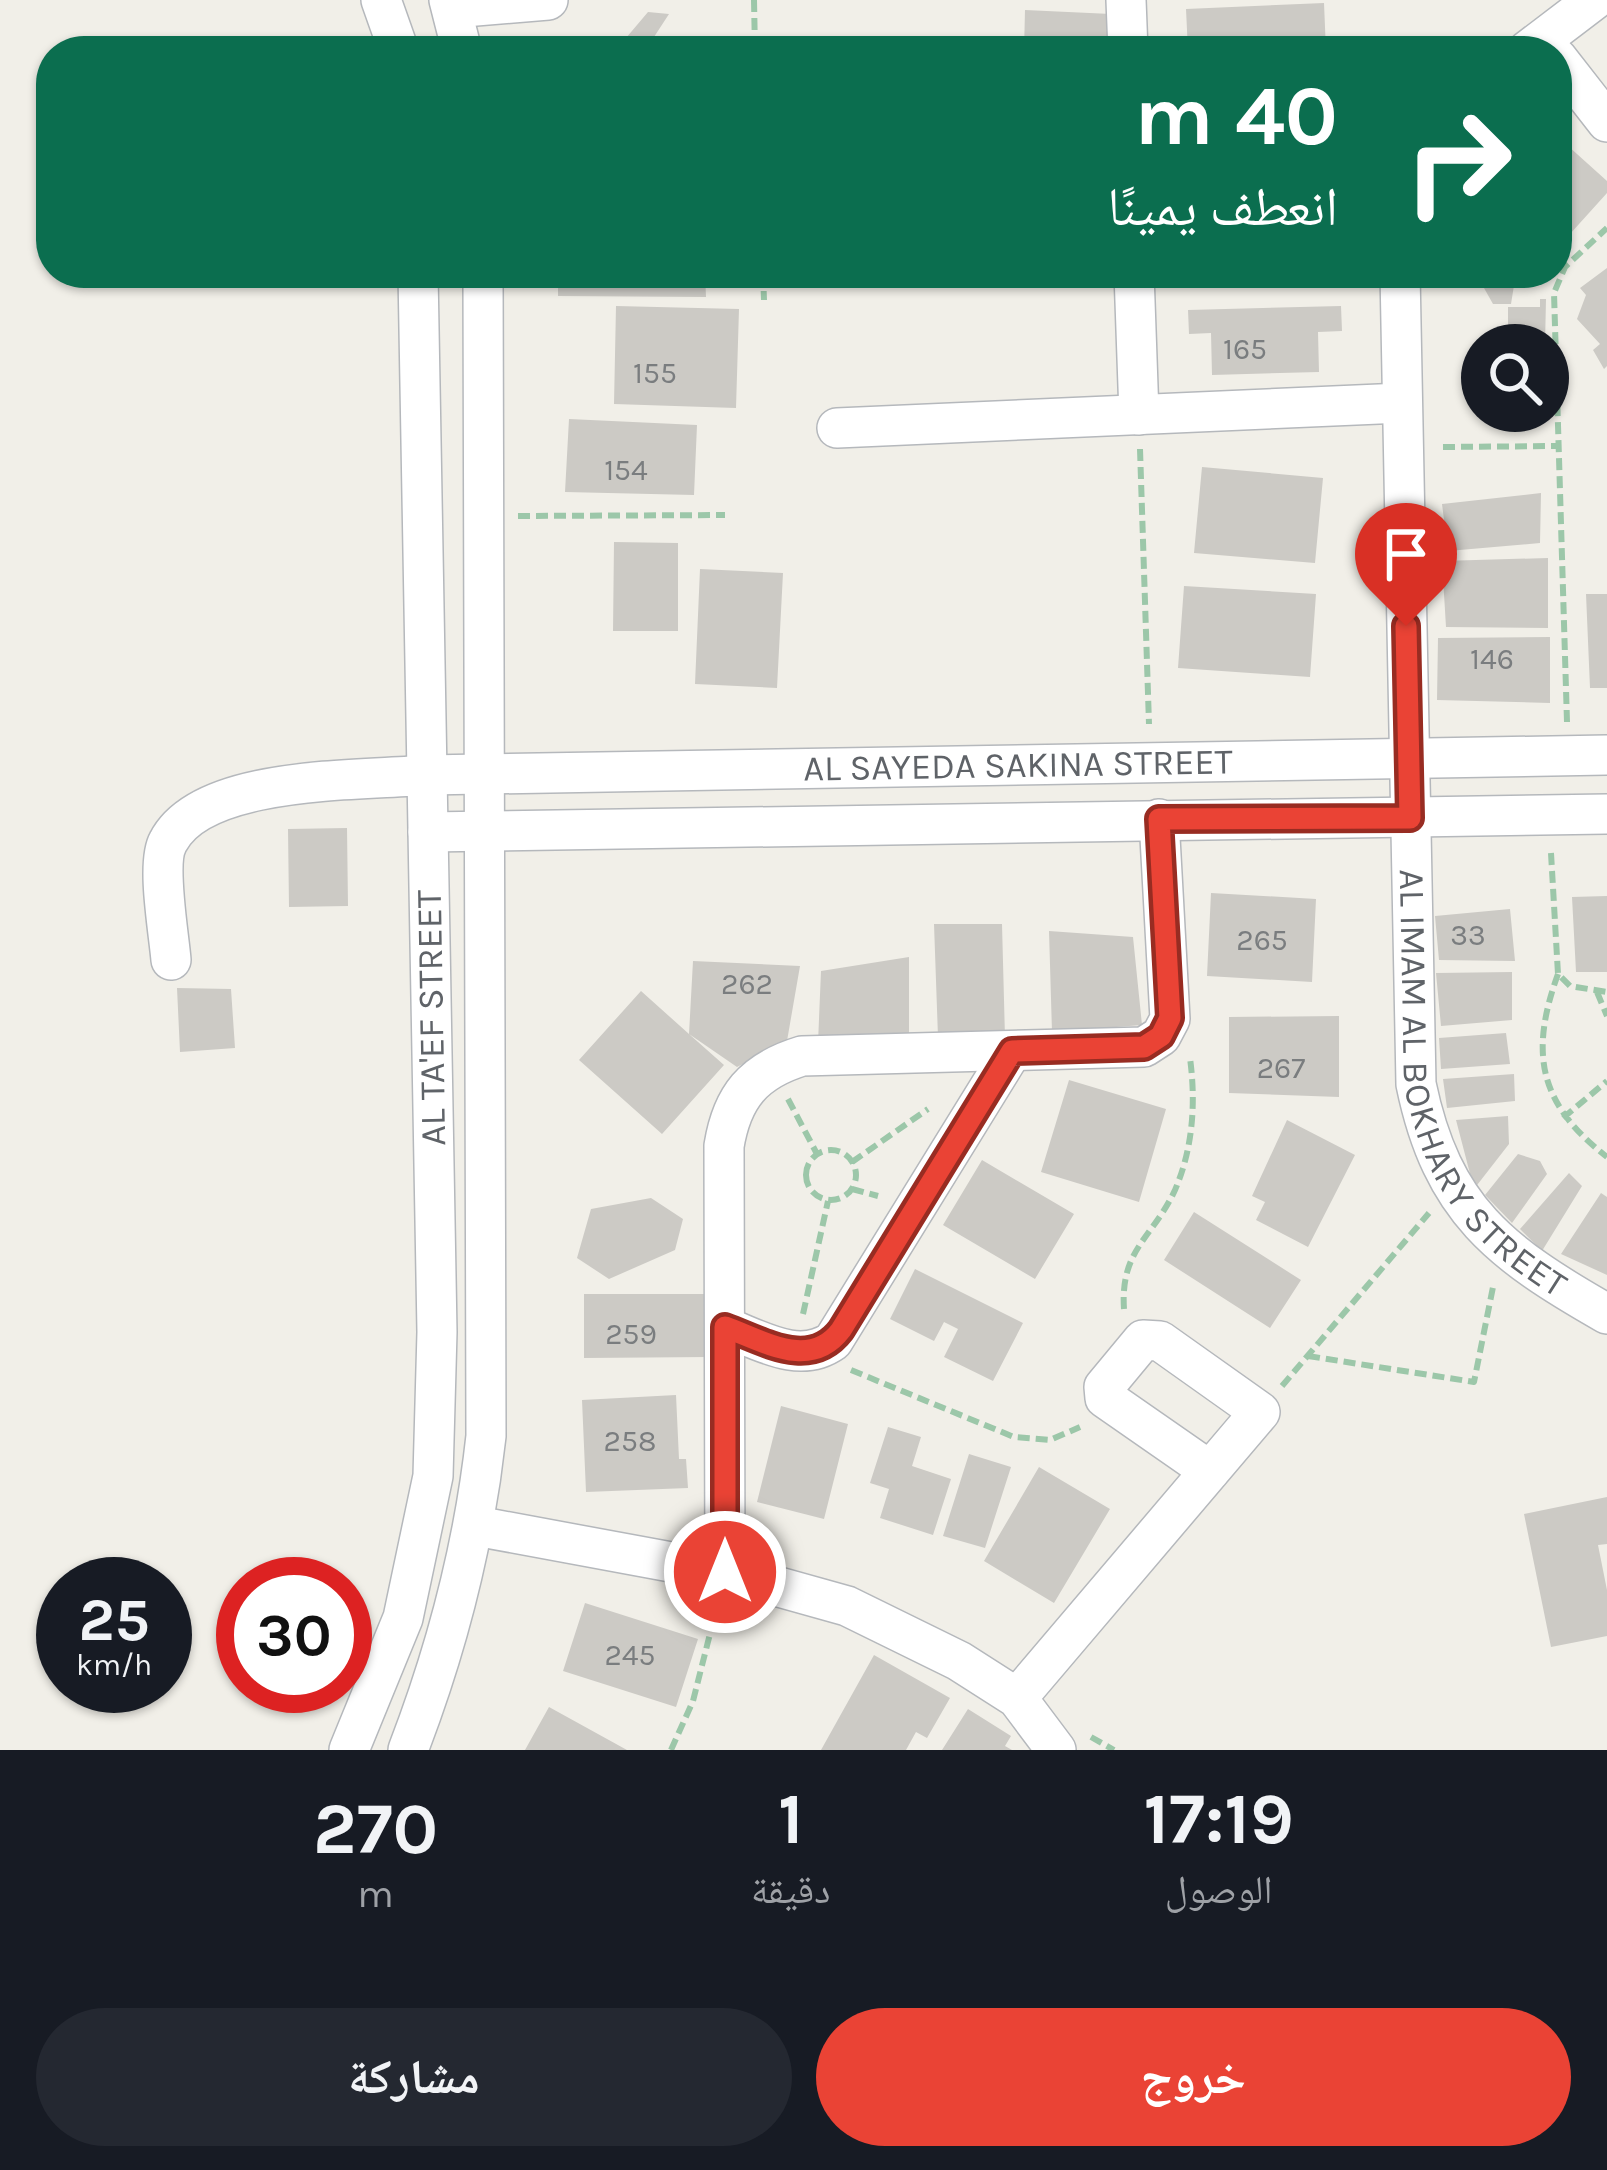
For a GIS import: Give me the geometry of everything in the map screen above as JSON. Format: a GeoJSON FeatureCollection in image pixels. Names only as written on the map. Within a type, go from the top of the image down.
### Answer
{"type":"FeatureCollection","features":[{"type":"Feature","properties":{"kind":"street"},"geometry":{"type":"LineString","coordinates":[[381,0],[393,36]]}},
{"type":"Feature","properties":{"kind":"street"},"geometry":{"type":"LineString","coordinates":[[458,36],[451,4],[548,0]]}},
{"type":"Feature","properties":{"kind":"street"},"geometry":{"type":"LineString","coordinates":[[1126,0],[1127,36]]}},
{"type":"Feature","properties":{"kind":"street"},"geometry":{"type":"LineString","coordinates":[[1534,0],[1541,36]]}},
{"type":"Feature","properties":{"kind":"street"},"geometry":{"type":"LineString","coordinates":[[1558,36],[1594,0]]}},
{"type":"Feature","properties":{"kind":"street"},"geometry":{"type":"LineString","coordinates":[[1572,82],[1607,122]]}},
{"type":"Feature","properties":{"kind":"street","name":"AL TA'EF STREET"},"geometry":{"type":"LineString","coordinates":[[349,1750],[403,1618],[433,1476],[437,1332],[418,288]]}},
{"type":"Feature","properties":{"kind":"street","name":"AL TA'EF STREET"},"geometry":{"type":"LineString","coordinates":[[408,1750],[447,1647],[476,1526],[488,1367],[483,288]]}},
{"type":"Feature","properties":{"kind":"street"},"geometry":{"type":"LineString","coordinates":[[1135,288],[1139,415]]}},
{"type":"Feature","properties":{"kind":"street","name":"AL IMAM AL BOKHARY STREET"},"geometry":{"type":"LineString","coordinates":[[1400,288],[1415,1084],[1427,1138],[1450,1188],[1484,1231],[1507,1251],[1607,1313]]}},
{"type":"Feature","properties":{"kind":"street"},"geometry":{"type":"LineString","coordinates":[[837,428],[1402,403]]}},
{"type":"Feature","properties":{"kind":"street","name":"AL SAYEDA SAKINA STREET"},"geometry":{"type":"LineString","coordinates":[[171,960],[165,845],[178,828],[222,798],[266,789],[427,775],[1588,755]]}},
{"type":"Feature","properties":{"kind":"street","name":"AL SAYEDA SAKINA STREET"},"geometry":{"type":"LineString","coordinates":[[428,832],[1607,814]]}},
{"type":"Feature","properties":{"kind":"street"},"geometry":{"type":"LineString","coordinates":[[725,1572],[724,1147],[729,1114],[745,1086],[770,1065],[802,1056],[1144,1047],[1161,1036],[1170,1018],[1159,819]]}},
{"type":"Feature","properties":{"kind":"street"},"geometry":{"type":"LineString","coordinates":[[725,1327],[802,1353],[841,1330],[1012,1051]]}},
{"type":"Feature","properties":{"kind":"street"},"geometry":{"type":"LineString","coordinates":[[1017,1698],[1210,1472],[1260,1412],[1160,1341],[1143,1340],[1104,1387],[1105,1398],[1210,1472]]}},
{"type":"Feature","properties":{"kind":"street"},"geometry":{"type":"LineString","coordinates":[[476,1526],[725,1572],[847,1606],[958,1661],[1017,1698],[1056,1750]]}},
{"type":"Feature","properties":{"kind":"path"},"geometry":{"type":"LineString","coordinates":[[754,0],[755,36]]}},
{"type":"Feature","properties":{"kind":"path"},"geometry":{"type":"LineString","coordinates":[[1572,260],[1607,228]]}},
{"type":"Feature","properties":{"kind":"path"},"geometry":{"type":"LineString","coordinates":[[764,288],[764,300]]}},
{"type":"Feature","properties":{"kind":"path"},"geometry":{"type":"LineString","coordinates":[[1556,288],[1559,446],[1588,755]]}},
{"type":"Feature","properties":{"kind":"path"},"geometry":{"type":"LineString","coordinates":[[1139,415],[1151,763]]}},
{"type":"Feature","properties":{"kind":"path"},"geometry":{"type":"LineString","coordinates":[[1403,448],[1559,446]]}},
{"type":"Feature","properties":{"kind":"path"},"geometry":{"type":"LineString","coordinates":[[484,517],[724,515]]}},
{"type":"Feature","properties":{"kind":"path"},"geometry":{"type":"LineString","coordinates":[[1550,815],[1558,974],[1545,1012],[1542,1052],[1549,1092],[1563,1118],[1607,1157]]}},
{"type":"Feature","properties":{"kind":"path"},"geometry":{"type":"LineString","coordinates":[[1558,974],[1570,986],[1607,992]]}},
{"type":"Feature","properties":{"kind":"path"},"geometry":{"type":"LineString","coordinates":[[1597,992],[1607,1016]]}},
{"type":"Feature","properties":{"kind":"path"},"geometry":{"type":"LineString","coordinates":[[1143,1340],[1124,1312],[1122,1277],[1174,1191],[1193,1127],[1191,1061],[1169,998]]}},
{"type":"Feature","properties":{"kind":"path"},"geometry":{"type":"LineString","coordinates":[[770,1065],[817,1154]]}},
{"type":"Feature","properties":{"kind":"path"},"geometry":{"type":"LineString","coordinates":[[1563,1118],[1607,1081]]}},
{"type":"Feature","properties":{"kind":"path"},"geometry":{"type":"LineString","coordinates":[[817,1154],[846,1154],[856,1171],[846,1196],[828,1201],[818,1198],[806,1181],[809,1161],[817,1154]]}},
{"type":"Feature","properties":{"kind":"path"},"geometry":{"type":"LineString","coordinates":[[1260,1412],[1450,1188]]}},
{"type":"Feature","properties":{"kind":"path"},"geometry":{"type":"LineString","coordinates":[[828,1201],[802,1353],[1014,1436],[1050,1440],[1083,1426],[1105,1398]]}},
{"type":"Feature","properties":{"kind":"path"},"geometry":{"type":"LineString","coordinates":[[1307,1356],[1474,1382],[1489,1294],[1507,1251]]}},
{"type":"Feature","properties":{"kind":"path"},"geometry":{"type":"LineString","coordinates":[[670,1750],[693,1701],[725,1572]]}},
{"type":"Feature","properties":{"kind":"building"},"geometry":{"type":"Polygon","coordinates":[[[1324,3],[1325,36],[1187,36],[1186,9],[1324,3]]]}},
{"type":"Feature","properties":{"kind":"building"},"geometry":{"type":"Polygon","coordinates":[[[1025,10],[1111,14],[1110,36],[1024,36],[1025,10]]]}},
{"type":"Feature","properties":{"kind":"building"},"geometry":{"type":"Polygon","coordinates":[[[648,12],[669,14],[655,36],[628,36],[648,12]]]}},
{"type":"Feature","properties":{"kind":"building"},"geometry":{"type":"Polygon","coordinates":[[[1572,150],[1607,181],[1607,193],[1572,232],[1572,150]]]}},
{"type":"Feature","properties":{"kind":"building"},"geometry":{"type":"Polygon","coordinates":[[[1607,268],[1604,369],[1593,350],[1600,344],[1577,319],[1586,295],[1580,288],[1607,268]]]}},
{"type":"Feature","properties":{"kind":"building"},"geometry":{"type":"Polygon","coordinates":[[[558,288],[706,288],[706,297],[558,296],[558,288]]]}},
{"type":"Feature","properties":{"kind":"building"},"geometry":{"type":"Polygon","coordinates":[[[1484,288],[1514,288],[1511,304],[1493,304],[1484,288]]]}},
{"type":"Feature","properties":{"kind":"building"},"geometry":{"type":"Polygon","coordinates":[[[1540,299],[1546,299],[1545,324],[1508,324],[1508,307],[1540,307],[1540,299]]]}},
{"type":"Feature","properties":{"kind":"building"},"geometry":{"type":"Polygon","coordinates":[[[616,306],[739,309],[736,408],[614,404],[616,306]]]}},
{"type":"Feature","properties":{"kind":"building"},"geometry":{"type":"Polygon","coordinates":[[[1341,306],[1342,331],[1318,332],[1319,372],[1212,375],[1211,333],[1189,334],[1188,310],[1341,306]]]}},
{"type":"Feature","properties":{"kind":"building"},"geometry":{"type":"Polygon","coordinates":[[[569,419],[697,425],[694,495],[565,492],[569,419]]]}},
{"type":"Feature","properties":{"kind":"building"},"geometry":{"type":"Polygon","coordinates":[[[1202,467],[1323,478],[1315,563],[1194,553],[1202,467]]]}},
{"type":"Feature","properties":{"kind":"building"},"geometry":{"type":"Polygon","coordinates":[[[1541,493],[1540,543],[1448,551],[1442,504],[1541,493]]]}},
{"type":"Feature","properties":{"kind":"building"},"geometry":{"type":"Polygon","coordinates":[[[614,542],[678,543],[678,631],[613,631],[614,542]]]}},
{"type":"Feature","properties":{"kind":"building"},"geometry":{"type":"Polygon","coordinates":[[[1548,558],[1548,628],[1446,627],[1442,561],[1548,558]]]}},
{"type":"Feature","properties":{"kind":"building"},"geometry":{"type":"Polygon","coordinates":[[[700,569],[783,573],[777,688],[695,684],[700,569]]]}},
{"type":"Feature","properties":{"kind":"building"},"geometry":{"type":"Polygon","coordinates":[[[1184,586],[1316,594],[1310,677],[1178,668],[1184,586]]]}},
{"type":"Feature","properties":{"kind":"building"},"geometry":{"type":"Polygon","coordinates":[[[1586,594],[1607,594],[1607,688],[1590,688],[1586,594]]]}},
{"type":"Feature","properties":{"kind":"building"},"geometry":{"type":"Polygon","coordinates":[[[1550,637],[1550,703],[1437,700],[1438,638],[1550,637]]]}},
{"type":"Feature","properties":{"kind":"building"},"geometry":{"type":"Polygon","coordinates":[[[347,828],[348,906],[289,907],[288,829],[347,828]]]}},
{"type":"Feature","properties":{"kind":"building"},"geometry":{"type":"Polygon","coordinates":[[[1211,893],[1316,899],[1312,982],[1207,976],[1211,893]]]}},
{"type":"Feature","properties":{"kind":"building"},"geometry":{"type":"Polygon","coordinates":[[[1607,896],[1607,972],[1576,972],[1572,897],[1607,896]]]}},
{"type":"Feature","properties":{"kind":"building"},"geometry":{"type":"Polygon","coordinates":[[[1510,909],[1515,961],[1439,960],[1435,916],[1510,909]]]}},
{"type":"Feature","properties":{"kind":"building"},"geometry":{"type":"Polygon","coordinates":[[[934,924],[1002,924],[1005,1038],[938,1037],[934,924]]]}},
{"type":"Feature","properties":{"kind":"building"},"geometry":{"type":"Polygon","coordinates":[[[1049,931],[1133,937],[1142,1025],[1052,1032],[1049,931]]]}},
{"type":"Feature","properties":{"kind":"building"},"geometry":{"type":"Polygon","coordinates":[[[909,957],[909,1041],[818,1043],[821,971],[909,957]]]}},
{"type":"Feature","properties":{"kind":"building"},"geometry":{"type":"Polygon","coordinates":[[[693,961],[800,966],[787,1041],[737,1067],[689,1034],[693,961]]]}},
{"type":"Feature","properties":{"kind":"building"},"geometry":{"type":"Polygon","coordinates":[[[1512,972],[1512,1020],[1441,1026],[1436,973],[1512,972]]]}},
{"type":"Feature","properties":{"kind":"building"},"geometry":{"type":"Polygon","coordinates":[[[177,988],[231,989],[235,1048],[180,1052],[177,988]]]}},
{"type":"Feature","properties":{"kind":"building"},"geometry":{"type":"Polygon","coordinates":[[[641,991],[724,1065],[662,1134],[579,1060],[641,991]]]}},
{"type":"Feature","properties":{"kind":"building"},"geometry":{"type":"Polygon","coordinates":[[[1339,1016],[1339,1097],[1229,1093],[1229,1017],[1339,1016]]]}},
{"type":"Feature","properties":{"kind":"building"},"geometry":{"type":"Polygon","coordinates":[[[1506,1033],[1510,1064],[1441,1069],[1439,1038],[1506,1033]]]}},
{"type":"Feature","properties":{"kind":"building"},"geometry":{"type":"Polygon","coordinates":[[[1514,1074],[1515,1101],[1447,1108],[1443,1079],[1514,1074]]]}},
{"type":"Feature","properties":{"kind":"building"},"geometry":{"type":"Polygon","coordinates":[[[1069,1080],[1166,1109],[1139,1202],[1041,1172],[1069,1080]]]}},
{"type":"Feature","properties":{"kind":"building"},"geometry":{"type":"Polygon","coordinates":[[[1508,1116],[1509,1144],[1474,1189],[1456,1120],[1508,1116]]]}},
{"type":"Feature","properties":{"kind":"building"},"geometry":{"type":"Polygon","coordinates":[[[1287,1120],[1355,1155],[1308,1247],[1256,1220],[1265,1202],[1252,1196],[1287,1120]]]}},
{"type":"Feature","properties":{"kind":"building"},"geometry":{"type":"Polygon","coordinates":[[[1518,1154],[1540,1161],[1547,1174],[1512,1223],[1485,1195],[1518,1154]]]}},
{"type":"Feature","properties":{"kind":"building"},"geometry":{"type":"Polygon","coordinates":[[[982,1160],[1074,1214],[1035,1279],[943,1225],[982,1160]]]}},
{"type":"Feature","properties":{"kind":"building"},"geometry":{"type":"Polygon","coordinates":[[[1569,1173],[1582,1186],[1542,1251],[1520,1229],[1569,1173]]]}},
{"type":"Feature","properties":{"kind":"building"},"geometry":{"type":"Polygon","coordinates":[[[1601,1193],[1607,1197],[1607,1275],[1561,1254],[1601,1193]]]}},
{"type":"Feature","properties":{"kind":"building"},"geometry":{"type":"Polygon","coordinates":[[[651,1198],[683,1219],[675,1250],[609,1279],[577,1258],[591,1209],[651,1198]]]}},
{"type":"Feature","properties":{"kind":"building"},"geometry":{"type":"Polygon","coordinates":[[[1194,1212],[1301,1280],[1270,1328],[1164,1260],[1194,1212]]]}},
{"type":"Feature","properties":{"kind":"building"},"geometry":{"type":"Polygon","coordinates":[[[915,1269],[1023,1323],[993,1381],[944,1357],[958,1329],[944,1322],[934,1341],[890,1319],[915,1269]]]}},
{"type":"Feature","properties":{"kind":"building"},"geometry":{"type":"Polygon","coordinates":[[[584,1294],[709,1294],[709,1357],[584,1358],[584,1294]]]}},
{"type":"Feature","properties":{"kind":"building"},"geometry":{"type":"Polygon","coordinates":[[[676,1395],[679,1459],[686,1459],[688,1488],[586,1492],[582,1400],[676,1395]]]}},
{"type":"Feature","properties":{"kind":"building"},"geometry":{"type":"Polygon","coordinates":[[[781,1406],[848,1424],[824,1519],[757,1502],[781,1406]]]}},
{"type":"Feature","properties":{"kind":"building"},"geometry":{"type":"Polygon","coordinates":[[[888,1427],[921,1437],[912,1466],[951,1479],[933,1535],[880,1518],[889,1489],[870,1483],[888,1427]]]}},
{"type":"Feature","properties":{"kind":"building"},"geometry":{"type":"Polygon","coordinates":[[[969,1454],[1011,1467],[985,1548],[943,1536],[969,1454]]]}},
{"type":"Feature","properties":{"kind":"building"},"geometry":{"type":"Polygon","coordinates":[[[1039,1467],[1110,1509],[1054,1603],[984,1561],[1039,1467]]]}},
{"type":"Feature","properties":{"kind":"building"},"geometry":{"type":"Polygon","coordinates":[[[1607,1497],[1607,1544],[1598,1545],[1607,1590],[1607,1636],[1551,1647],[1524,1514],[1607,1497]]]}},
{"type":"Feature","properties":{"kind":"building"},"geometry":{"type":"Polygon","coordinates":[[[585,1603],[698,1639],[676,1707],[563,1671],[585,1603]]]}},
{"type":"Feature","properties":{"kind":"building"},"geometry":{"type":"Polygon","coordinates":[[[874,1655],[950,1698],[927,1738],[916,1732],[906,1750],[821,1750],[874,1655]]]}},
{"type":"Feature","properties":{"kind":"building"},"geometry":{"type":"Polygon","coordinates":[[[549,1707],[627,1750],[525,1750],[549,1707]]]}},
{"type":"Feature","properties":{"kind":"building"},"geometry":{"type":"Polygon","coordinates":[[[968,1709],[1011,1736],[1005,1746],[1012,1750],[942,1750],[968,1709]]]}},
{"type":"Feature","properties":{"kind":"route"},"geometry":{"type":"LineString","coordinates":[[725,1572],[725,1327],[795,1352],[822,1349],[841,1330],[1012,1051],[1144,1047],[1161,1036],[1170,1018],[1159,819],[1410,818],[1406,626]]}}]}
